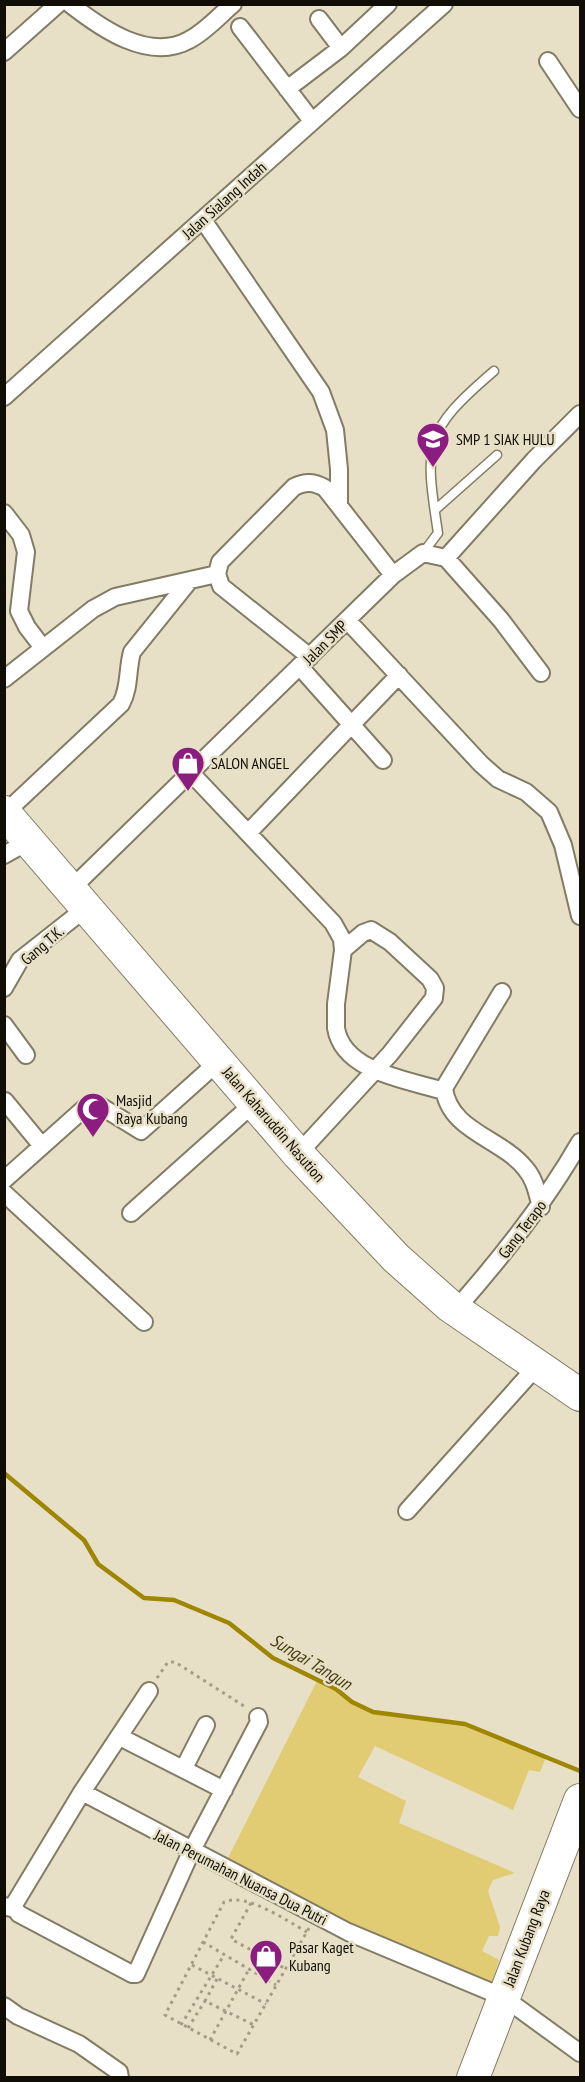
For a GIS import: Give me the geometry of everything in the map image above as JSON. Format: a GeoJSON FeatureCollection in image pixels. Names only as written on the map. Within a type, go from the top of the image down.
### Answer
{"type":"FeatureCollection","features":[{"type":"Feature","properties":{"kind":"highway","name":"Jalan Kaharuddin Nasution"},"geometry":{"type":"LineString","coordinates":[[5,813],[17,848],[79,898],[297,1154],[396,1258],[456,1310],[580,1395]]}},
{"type":"Feature","properties":{"kind":"highway","name":"Jalan Kubang Raya"},"geometry":{"type":"LineString","coordinates":[[473,2078],[580,1800]]}},
{"type":"Feature","properties":{"kind":"street"},"geometry":{"type":"LineString","coordinates":[[4,52],[58,4]]}},
{"type":"Feature","properties":{"kind":"street"},"geometry":{"type":"LineString","coordinates":[[70,4],[99,27],[139,44],[158,48],[174,47],[192,39],[233,4]]}},
{"type":"Feature","properties":{"kind":"street","name":"Jalan Sialang Indah"},"geometry":{"type":"LineString","coordinates":[[4,397],[444,4]]}},
{"type":"Feature","properties":{"kind":"street"},"geometry":{"type":"LineString","coordinates":[[287,88],[341,48],[384,6]]}},
{"type":"Feature","properties":{"kind":"street"},"geometry":{"type":"LineString","coordinates":[[319,19],[341,48]]}},
{"type":"Feature","properties":{"kind":"street"},"geometry":{"type":"LineString","coordinates":[[240,27],[312,121]]}},
{"type":"Feature","properties":{"kind":"street"},"geometry":{"type":"LineString","coordinates":[[548,61],[580,109]]}},
{"type":"Feature","properties":{"kind":"street"},"geometry":{"type":"LineString","coordinates":[[203,220],[321,392],[335,430],[339,469],[339,506]]}},
{"type":"Feature","properties":{"kind":"street"},"geometry":{"type":"LineString","coordinates":[[446,558],[534,460],[580,414]]}},
{"type":"Feature","properties":{"kind":"street"},"geometry":{"type":"LineString","coordinates":[[383,760],[352,725],[305,662],[221,586],[217,574],[220,562],[294,487],[303,482],[314,483],[326,488],[393,575]]}},
{"type":"Feature","properties":{"kind":"street"},"geometry":{"type":"LineString","coordinates":[[4,513],[21,535],[26,552],[19,610],[27,627],[43,648]]}},
{"type":"Feature","properties":{"kind":"street"},"geometry":{"type":"LineString","coordinates":[[423,553],[446,558],[501,620],[541,673]]}},
{"type":"Feature","properties":{"kind":"street","name":"Jalan SMP"},"geometry":{"type":"LineString","coordinates":[[79,898],[191,773],[393,575],[423,553]]}},
{"type":"Feature","properties":{"kind":"street"},"geometry":{"type":"LineString","coordinates":[[4,679],[93,609],[115,597],[217,574]]}},
{"type":"Feature","properties":{"kind":"street"},"geometry":{"type":"LineString","coordinates":[[5,813],[122,704],[126,695],[128,665],[132,652],[190,580]]}},
{"type":"Feature","properties":{"kind":"street"},"geometry":{"type":"LineString","coordinates":[[347,620],[481,764],[498,779],[526,792],[549,812],[563,845],[580,916]]}},
{"type":"Feature","properties":{"kind":"street"},"geometry":{"type":"LineString","coordinates":[[249,833],[399,675]]}},
{"type":"Feature","properties":{"kind":"street"},"geometry":{"type":"LineString","coordinates":[[191,773],[333,923],[342,939],[343,950],[336,1004],[338,1041],[348,1053],[375,1070],[444,1091]]}},
{"type":"Feature","properties":{"kind":"street","name":"Gang T.K."},"geometry":{"type":"LineString","coordinates":[[4,988],[20,960],[79,898]]}},
{"type":"Feature","properties":{"kind":"street"},"geometry":{"type":"LineString","coordinates":[[297,1154],[375,1070],[434,998],[435,988],[430,980],[390,942],[371,930],[363,933],[343,950]]}},
{"type":"Feature","properties":{"kind":"street"},"geometry":{"type":"LineString","coordinates":[[502,992],[444,1091],[445,1101],[454,1114],[526,1168],[534,1183],[541,1207]]}},
{"type":"Feature","properties":{"kind":"street"},"geometry":{"type":"LineString","coordinates":[[4,1025],[26,1055]]}},
{"type":"Feature","properties":{"kind":"street"},"geometry":{"type":"LineString","coordinates":[[4,1180],[93,1104],[141,1131],[219,1061]]}},
{"type":"Feature","properties":{"kind":"street"},"geometry":{"type":"LineString","coordinates":[[5,1101],[42,1146]]}},
{"type":"Feature","properties":{"kind":"street"},"geometry":{"type":"LineString","coordinates":[[131,1213],[254,1103]]}},
{"type":"Feature","properties":{"kind":"street","name":"Gang Terapo"},"geometry":{"type":"LineString","coordinates":[[456,1310],[515,1242],[541,1207],[580,1142]]}},
{"type":"Feature","properties":{"kind":"street"},"geometry":{"type":"LineString","coordinates":[[4,1193],[144,1322]]}},
{"type":"Feature","properties":{"kind":"street"},"geometry":{"type":"LineString","coordinates":[[407,1511],[537,1366]]}},
{"type":"Feature","properties":{"kind":"street"},"geometry":{"type":"LineString","coordinates":[[149,1691],[82,1792],[15,1903],[10,1907],[19,1914],[135,1974],[191,1852],[259,1722],[258,1717]]}},
{"type":"Feature","properties":{"kind":"street"},"geometry":{"type":"LineString","coordinates":[[184,1768],[206,1725]]}},
{"type":"Feature","properties":{"kind":"street"},"geometry":{"type":"LineString","coordinates":[[120,1737],[225,1790]]}},
{"type":"Feature","properties":{"kind":"street","name":"Jalan Perumahan Nuansa Dua Putri"},"geometry":{"type":"LineString","coordinates":[[82,1792],[191,1852],[348,1932],[503,1997],[580,2053]]}},
{"type":"Feature","properties":{"kind":"street"},"geometry":{"type":"LineString","coordinates":[[4,2006],[18,2016],[79,2044],[113,2067],[119,2072],[120,2078]]}},
{"type":"Feature","properties":{"kind":"lane"},"geometry":{"type":"LineString","coordinates":[[423,553],[438,533],[429,455],[436,431],[457,402],[494,371]]}},
{"type":"Feature","properties":{"kind":"lane"},"geometry":{"type":"LineString","coordinates":[[435,510],[497,455]]}},
{"type":"Feature","properties":{"kind":"path"},"geometry":{"type":"LineString","coordinates":[[149,1691],[168,1662],[175,1662],[258,1717]]}},
{"type":"Feature","properties":{"kind":"path"},"geometry":{"type":"LineString","coordinates":[[307,1932],[251,1903],[232,1898],[224,1902],[165,2015],[209,2041],[237,2054],[286,1970],[316,1916]]}},
{"type":"Feature","properties":{"kind":"path"},"geometry":{"type":"LineString","coordinates":[[251,1903],[231,1939],[286,1970]]}},
{"type":"Feature","properties":{"kind":"path"},"geometry":{"type":"LineString","coordinates":[[203,1942],[248,1971],[277,1985]]}},
{"type":"Feature","properties":{"kind":"path"},"geometry":{"type":"LineString","coordinates":[[182,2025],[224,1955]]}},
{"type":"Feature","properties":{"kind":"path"},"geometry":{"type":"LineString","coordinates":[[192,1965],[266,2004]]}},
{"type":"Feature","properties":{"kind":"path"},"geometry":{"type":"LineString","coordinates":[[209,2041],[248,1971]]}},
{"type":"Feature","properties":{"kind":"path"},"geometry":{"type":"LineString","coordinates":[[188,2028],[217,1978]]}},
{"type":"Feature","properties":{"kind":"path"},"geometry":{"type":"LineString","coordinates":[[205,2001],[254,2025]]}},
{"type":"Feature","properties":{"kind":"shaded area"},"geometry":{"type":"Polygon","coordinates":[[[317,1681],[336,1689],[352,1702],[373,1712],[465,1724],[546,1757],[540,1772],[529,1770],[513,1810],[375,1746],[358,1777],[406,1801],[399,1823],[515,1873],[493,1880],[488,1891],[500,1927],[498,1936],[489,1936],[482,1951],[499,1960],[492,1983],[357,1927],[226,1862],[317,1681]]]}},
{"type":"Feature","properties":{"kind":"waterway","name":"Sungai Tangun"},"geometry":{"type":"LineString","coordinates":[[4,1473],[84,1540],[98,1564],[144,1598],[174,1600],[229,1623],[273,1658],[336,1689],[352,1702],[373,1712],[465,1724],[580,1771]]}},
{"type":"Feature","properties":{"kind":"place","name":"SMP 1 SIAK HULU"},"geometry":{"type":"Point","coordinates":[433,468]}},
{"type":"Feature","properties":{"kind":"place","name":"SALON ANGEL"},"geometry":{"type":"Point","coordinates":[188,792]}},
{"type":"Feature","properties":{"kind":"place","name":"Masjid Raya Kubang"},"geometry":{"type":"Point","coordinates":[93,1138]}},
{"type":"Feature","properties":{"kind":"place","name":"Pasar Kaget Kubang"},"geometry":{"type":"Point","coordinates":[266,1985]}}]}
